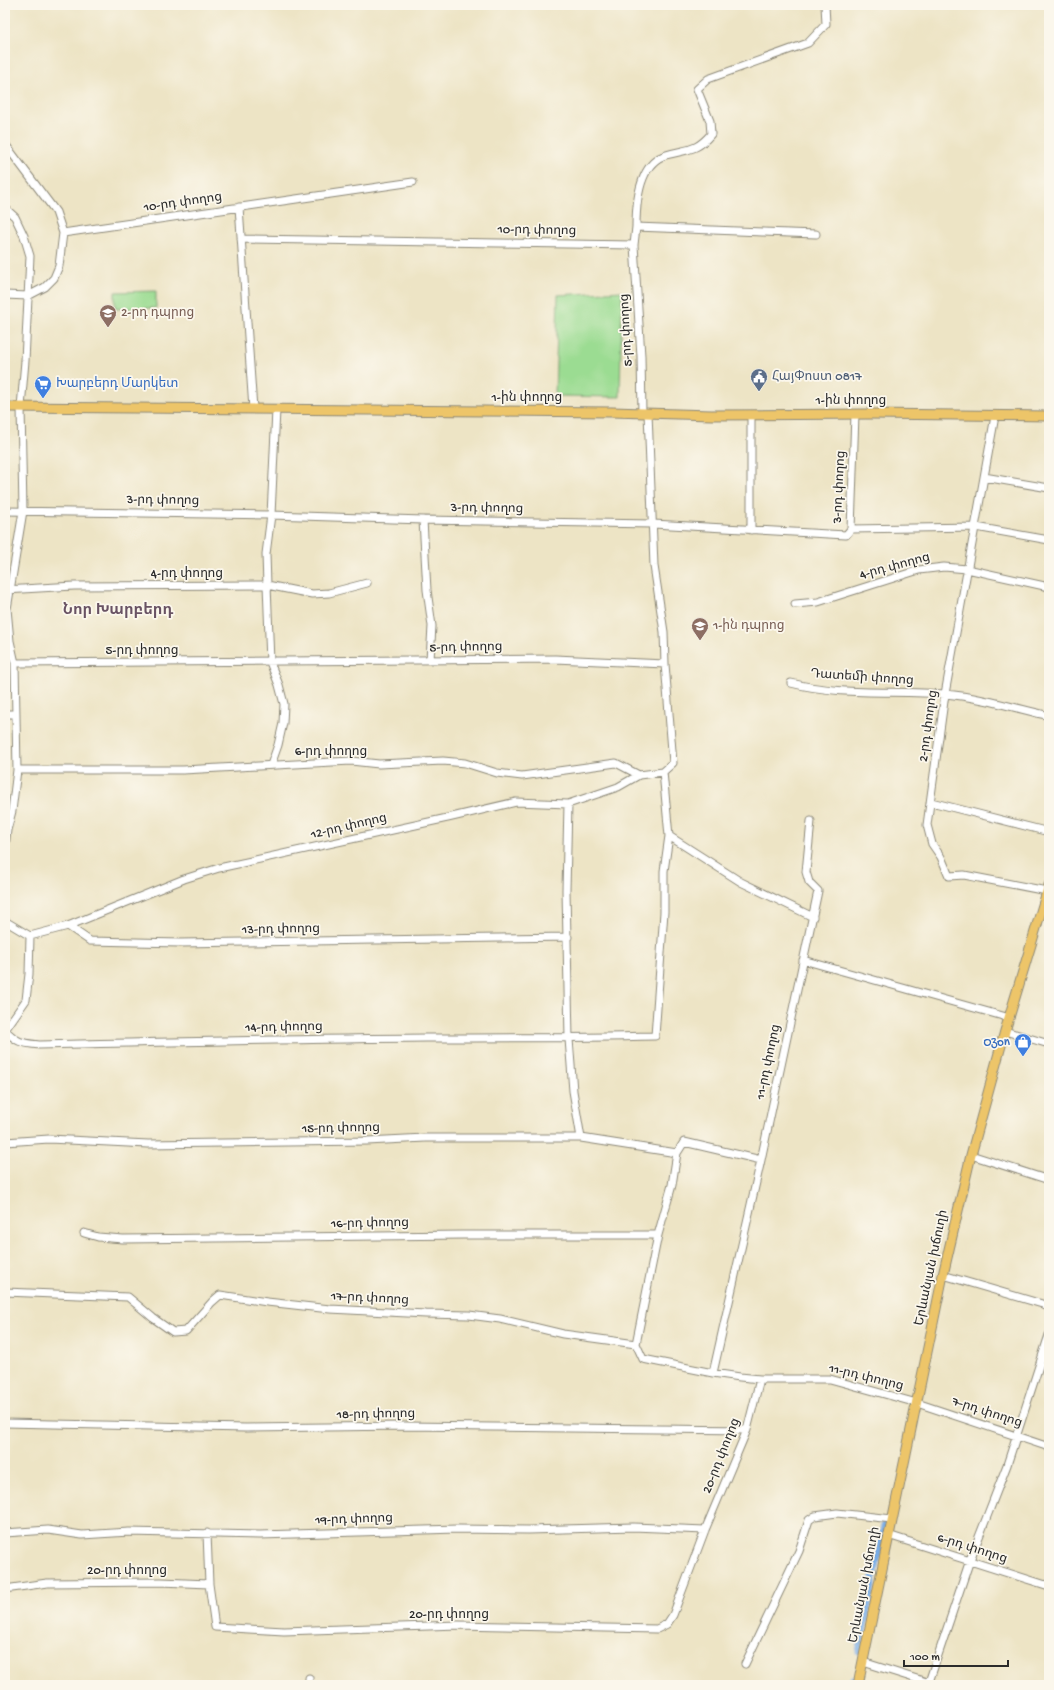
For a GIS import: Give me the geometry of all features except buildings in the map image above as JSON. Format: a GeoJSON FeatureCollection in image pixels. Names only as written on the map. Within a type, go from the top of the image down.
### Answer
{"type":"FeatureCollection","features":[{"type":"Feature","properties":{"kind":"main road","name":"1-ին փողոց"},"geometry":{"type":"LineString","coordinates":[[5,407],[751,415],[855,414],[1049,416]]}},
{"type":"Feature","properties":{"kind":"main road","name":"Երևանյան խճուղի"},"geometry":{"type":"LineString","coordinates":[[858,1685],[943,1275],[971,1155],[1005,1031],[1048,888]]}},
{"type":"Feature","properties":{"kind":"street"},"geometry":{"type":"LineString","coordinates":[[634,245],[636,214],[640,192],[644,174],[650,164],[664,156],[691,150],[702,144],[712,134],[710,121],[697,89],[708,79],[808,43],[826,24],[825,5]]}},
{"type":"Feature","properties":{"kind":"street"},"geometry":{"type":"LineString","coordinates":[[5,144],[56,212],[63,233],[59,266],[54,278],[45,287],[28,296],[5,295]]}},
{"type":"Feature","properties":{"kind":"street","name":"10-րդ փողոց"},"geometry":{"type":"LineString","coordinates":[[63,233],[413,182]]}},
{"type":"Feature","properties":{"kind":"street"},"geometry":{"type":"LineString","coordinates":[[239,207],[253,409]]}},
{"type":"Feature","properties":{"kind":"street"},"geometry":{"type":"LineString","coordinates":[[5,208],[16,217],[30,256],[26,361],[21,407],[23,511],[8,590],[7,609],[10,641],[15,663],[17,770],[12,811],[6,830],[5,848]]}},
{"type":"Feature","properties":{"kind":"street"},"geometry":{"type":"LineString","coordinates":[[636,227],[816,234]]}},
{"type":"Feature","properties":{"kind":"street","name":"10-րդ փողոց"},"geometry":{"type":"LineString","coordinates":[[241,239],[634,245]]}},
{"type":"Feature","properties":{"kind":"street","name":"5-րդ փողոց"},"geometry":{"type":"LineString","coordinates":[[15,663],[555,659],[665,664],[664,632],[654,566],[653,524],[634,245]]}},
{"type":"Feature","properties":{"kind":"street"},"geometry":{"type":"LineString","coordinates":[[271,765],[278,745],[283,723],[284,704],[277,679],[270,662],[266,554],[271,515],[276,410]]}},
{"type":"Feature","properties":{"kind":"street","name":"3-րդ փողոց"},"geometry":{"type":"LineString","coordinates":[[5,511],[271,515],[423,520],[653,524],[846,535],[851,528],[855,414]]}},
{"type":"Feature","properties":{"kind":"street"},"geometry":{"type":"LineString","coordinates":[[751,415],[751,530]]}},
{"type":"Feature","properties":{"kind":"street","name":"2-րդ փողոց"},"geometry":{"type":"LineString","coordinates":[[995,416],[945,694],[927,825],[932,844],[941,857],[949,876],[964,875],[1048,888]]}},
{"type":"Feature","properties":{"kind":"street"},"geometry":{"type":"LineString","coordinates":[[984,477],[1049,488]]}},
{"type":"Feature","properties":{"kind":"street"},"geometry":{"type":"LineString","coordinates":[[423,520],[427,590],[432,626],[430,660]]}},
{"type":"Feature","properties":{"kind":"street"},"geometry":{"type":"LineString","coordinates":[[851,528],[976,527],[1049,540]]}},
{"type":"Feature","properties":{"kind":"street","name":"4-րդ փողոց"},"geometry":{"type":"LineString","coordinates":[[795,604],[818,602],[919,570],[944,567],[967,569],[1049,587]]}},
{"type":"Feature","properties":{"kind":"street","name":"4-րդ փողոց"},"geometry":{"type":"LineString","coordinates":[[8,590],[74,586],[267,586],[312,594],[329,593],[367,583]]}},
{"type":"Feature","properties":{"kind":"street"},"geometry":{"type":"LineString","coordinates":[[639,775],[663,772],[673,763],[665,664]]}},
{"type":"Feature","properties":{"kind":"street","name":"Դատեմի փողոց"},"geometry":{"type":"LineString","coordinates":[[791,683],[808,687],[848,691],[945,694],[975,699],[1049,716]]}},
{"type":"Feature","properties":{"kind":"street"},"geometry":{"type":"LineString","coordinates":[[5,714],[16,714]]}},
{"type":"Feature","properties":{"kind":"street","name":"6-րդ փողոց"},"geometry":{"type":"LineString","coordinates":[[17,770],[183,770],[351,761],[379,764],[443,761],[466,763],[497,773],[522,776],[616,763],[639,775]]}},
{"type":"Feature","properties":{"kind":"street"},"geometry":{"type":"LineString","coordinates":[[663,772],[669,836],[741,882],[813,917]]}},
{"type":"Feature","properties":{"kind":"street","name":"12-րդ փողոց"},"geometry":{"type":"LineString","coordinates":[[68,926],[184,879],[219,868],[516,802],[568,804],[618,787],[639,775]]}},
{"type":"Feature","properties":{"kind":"street"},"geometry":{"type":"LineString","coordinates":[[931,802],[1049,832]]}},
{"type":"Feature","properties":{"kind":"street"},"geometry":{"type":"LineString","coordinates":[[568,804],[566,890],[569,1039],[573,1091],[581,1138]]}},
{"type":"Feature","properties":{"kind":"street","name":"11-րդ փողոց"},"geometry":{"type":"LineString","coordinates":[[713,1373],[761,1160],[818,891],[809,882],[806,872],[811,821]]}},
{"type":"Feature","properties":{"kind":"street","name":"14-րդ փողոց"},"geometry":{"type":"LineString","coordinates":[[5,1030],[15,1040],[23,1043],[38,1045],[426,1038],[569,1039],[655,1036],[664,912],[664,871],[669,836]]}},
{"type":"Feature","properties":{"kind":"street"},"geometry":{"type":"LineString","coordinates":[[5,921],[30,936],[68,926]]}},
{"type":"Feature","properties":{"kind":"street","name":"13-րդ փողոց"},"geometry":{"type":"LineString","coordinates":[[68,926],[90,941],[180,944],[568,937]]}},
{"type":"Feature","properties":{"kind":"street"},"geometry":{"type":"LineString","coordinates":[[5,1030],[26,1000],[29,974],[30,936]]}},
{"type":"Feature","properties":{"kind":"street"},"geometry":{"type":"LineString","coordinates":[[803,960],[1010,1018]]}},
{"type":"Feature","properties":{"kind":"street"},"geometry":{"type":"LineString","coordinates":[[1005,1031],[1049,1044]]}},
{"type":"Feature","properties":{"kind":"street","name":"15-րդ փողոց"},"geometry":{"type":"LineString","coordinates":[[5,1142],[49,1139],[148,1144],[360,1141],[425,1138],[581,1138],[677,1153]]}},
{"type":"Feature","properties":{"kind":"street"},"geometry":{"type":"LineString","coordinates":[[636,1344],[658,1235],[672,1185],[677,1153],[684,1142],[761,1160]]}},
{"type":"Feature","properties":{"kind":"street"},"geometry":{"type":"LineString","coordinates":[[971,1155],[1049,1180]]}},
{"type":"Feature","properties":{"kind":"street","name":"16-րդ փողոց"},"geometry":{"type":"LineString","coordinates":[[84,1233],[98,1237],[123,1239],[463,1235],[658,1235]]}},
{"type":"Feature","properties":{"kind":"street"},"geometry":{"type":"LineString","coordinates":[[943,1275],[1049,1306]]}},
{"type":"Feature","properties":{"kind":"street","name":"17-րդ փողոց"},"geometry":{"type":"LineString","coordinates":[[5,1292],[128,1298],[173,1332],[186,1331],[220,1295],[330,1309],[469,1315],[500,1319],[563,1334],[636,1344]]}},
{"type":"Feature","properties":{"kind":"street"},"geometry":{"type":"LineString","coordinates":[[863,1662],[931,1684],[970,1560],[1007,1465],[1049,1335]]}},
{"type":"Feature","properties":{"kind":"street","name":"11-րդ փողոց"},"geometry":{"type":"LineString","coordinates":[[636,1344],[643,1359],[713,1373],[760,1379],[830,1379],[917,1403]]}},
{"type":"Feature","properties":{"kind":"street","name":"20-րդ փողոց"},"geometry":{"type":"LineString","coordinates":[[5,1588],[47,1583],[161,1582],[209,1584],[215,1627],[284,1631],[458,1625],[657,1629],[667,1624],[673,1615],[705,1530],[747,1430],[760,1379]]}},
{"type":"Feature","properties":{"kind":"street","name":"7-րդ փողոց"},"geometry":{"type":"LineString","coordinates":[[917,1403],[1049,1447]]}},
{"type":"Feature","properties":{"kind":"street","name":"18-րդ փողոց"},"geometry":{"type":"LineString","coordinates":[[5,1424],[246,1428],[404,1426],[747,1430]]}},
{"type":"Feature","properties":{"kind":"street"},"geometry":{"type":"LineString","coordinates":[[745,1664],[799,1551],[809,1520],[815,1516],[837,1513],[892,1519]]}},
{"type":"Feature","properties":{"kind":"street","name":"19-րդ փողոց"},"geometry":{"type":"LineString","coordinates":[[5,1533],[48,1530],[82,1535],[129,1532],[260,1535],[457,1529],[529,1530],[633,1527],[705,1530]]}},
{"type":"Feature","properties":{"kind":"street"},"geometry":{"type":"LineString","coordinates":[[207,1533],[209,1584]]}},
{"type":"Feature","properties":{"kind":"street","name":"6-րդ փողոց"},"geometry":{"type":"LineString","coordinates":[[888,1535],[1049,1586]]}},
{"type":"Feature","properties":{"kind":"green space"},"geometry":{"type":"Polygon","coordinates":[[[156,291],[156,308],[115,309],[115,292],[156,291]]]}},
{"type":"Feature","properties":{"kind":"green space"},"geometry":{"type":"Polygon","coordinates":[[[622,291],[620,397],[555,396],[558,295],[622,291]]]}},
{"type":"Feature","properties":{"kind":"waterway"},"geometry":{"type":"LineString","coordinates":[[859,1652],[885,1522]]}},
{"type":"Feature","properties":{"kind":"waterway"},"geometry":{"type":"LineString","coordinates":[[852,1685],[853,1679]]}},
{"type":"Feature","properties":{"kind":"place","name":"2-րդ դպրոց"},"geometry":{"type":"Point","coordinates":[108,328]}},
{"type":"Feature","properties":{"kind":"place","name":"ՀայՓոստ 0817"},"geometry":{"type":"Point","coordinates":[759,392]}},
{"type":"Feature","properties":{"kind":"place","name":"Խարբերդ Մարկետ"},"geometry":{"type":"Point","coordinates":[43,399]}},
{"type":"Feature","properties":{"kind":"place","name":"1-ին դպրոց"},"geometry":{"type":"Point","coordinates":[700,641]}},
{"type":"Feature","properties":{"kind":"place","name":"Ozon"},"geometry":{"type":"Point","coordinates":[1023,1057]}},
{"type":"Feature","properties":{"kind":"district","name":"Նոր Խարբերդ"},"geometry":{"type":"Point","coordinates":[118,611]}}]}
